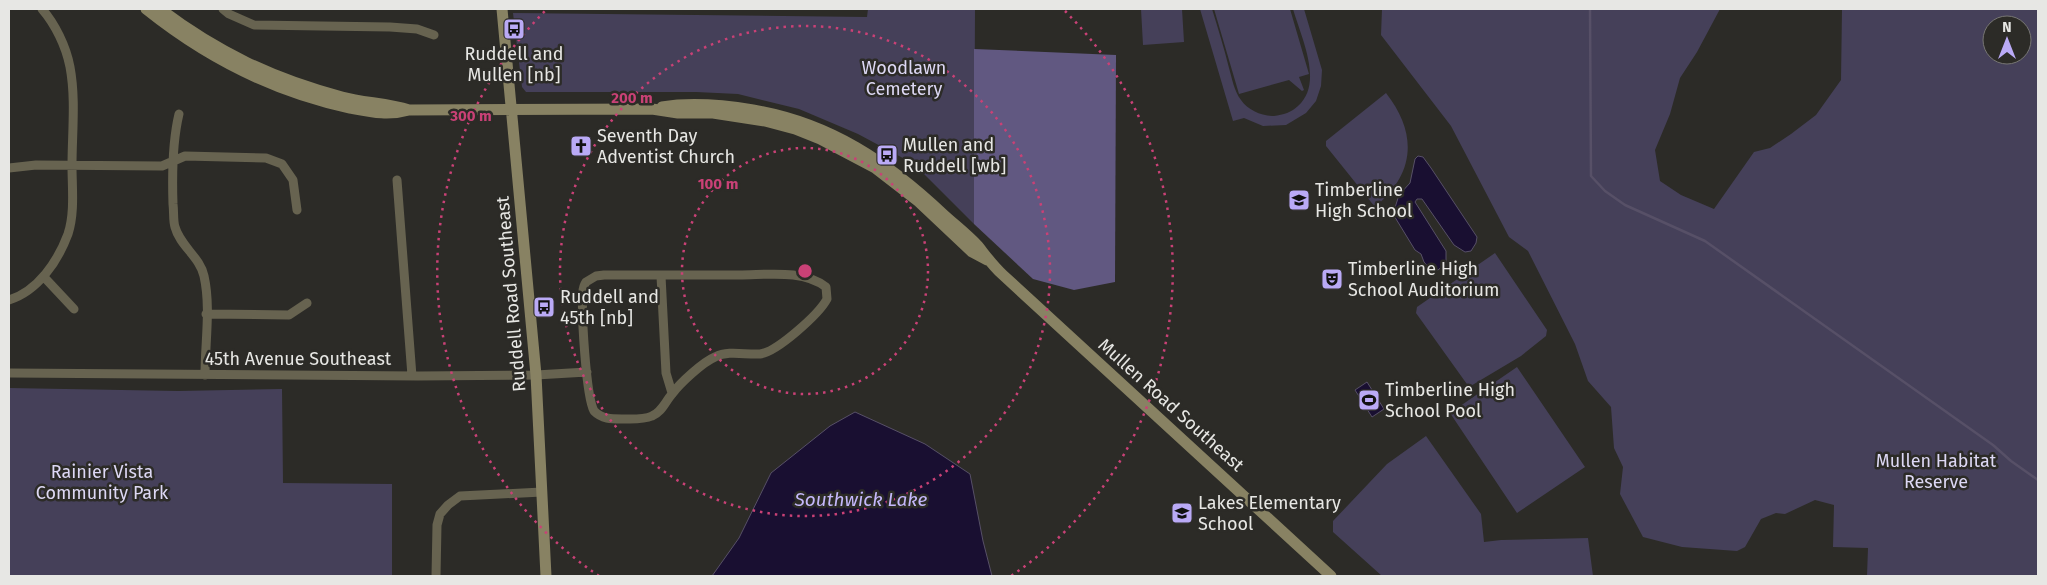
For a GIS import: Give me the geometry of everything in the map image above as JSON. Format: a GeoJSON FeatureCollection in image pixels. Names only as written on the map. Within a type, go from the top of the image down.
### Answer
{"type":"FeatureCollection","features":[{"type":"Feature","properties":{"kind":"street"},"geometry":{"type":"LineString","coordinates":[[9,300],[30,288],[44,277],[56,259],[68,232],[72,203],[72,86],[70,65],[62,41],[48,15],[42,9]]}},
{"type":"Feature","properties":{"kind":"street","name":"Mullen Road Southeast"},"geometry":{"type":"LineString","coordinates":[[146,9],[201,49],[228,65],[275,86],[327,103],[370,112],[393,115],[409,110]]}},
{"type":"Feature","properties":{"kind":"street","name":"Mullen Road Southeast"},"geometry":{"type":"LineString","coordinates":[[160,9],[212,45],[273,76],[345,98],[409,110],[652,109],[678,113],[713,113],[765,121],[795,129],[856,156],[895,182],[972,252],[987,260],[1331,576]]}},
{"type":"Feature","properties":{"kind":"street"},"geometry":{"type":"LineString","coordinates":[[223,9],[254,25],[390,27],[417,29],[434,35]]}},
{"type":"Feature","properties":{"kind":"street","name":"Ruddell Road Southeast"},"geometry":{"type":"LineString","coordinates":[[502,9],[536,375],[546,576]]}},
{"type":"Feature","properties":{"kind":"street"},"geometry":{"type":"LineString","coordinates":[[179,114],[173,160],[175,227],[203,273],[206,291],[205,375]]}},
{"type":"Feature","properties":{"kind":"street"},"geometry":{"type":"LineString","coordinates":[[9,168],[36,165],[162,166],[185,156],[266,158],[282,164],[293,180],[297,210]]}},
{"type":"Feature","properties":{"kind":"street"},"geometry":{"type":"LineString","coordinates":[[397,180],[412,376]]}},
{"type":"Feature","properties":{"kind":"street"},"geometry":{"type":"LineString","coordinates":[[596,276],[807,277],[814,278],[826,287],[828,296],[820,310],[773,349],[760,354],[716,356],[672,392],[661,409],[650,417],[604,418],[594,411],[590,405],[587,372],[582,295],[586,282],[596,276]]}},
{"type":"Feature","properties":{"kind":"street"},"geometry":{"type":"LineString","coordinates":[[661,276],[666,373],[672,392]]}},
{"type":"Feature","properties":{"kind":"street"},"geometry":{"type":"LineString","coordinates":[[44,277],[74,309]]}},
{"type":"Feature","properties":{"kind":"street"},"geometry":{"type":"LineString","coordinates":[[206,314],[289,315],[307,303]]}},
{"type":"Feature","properties":{"kind":"street","name":"45th Avenue Southeast"},"geometry":{"type":"LineString","coordinates":[[9,373],[412,376],[536,375],[587,372]]}},
{"type":"Feature","properties":{"kind":"street"},"geometry":{"type":"LineString","coordinates":[[436,576],[437,525],[440,514],[448,505],[460,496],[542,492]]}},
{"type":"Feature","properties":{"kind":"green space","name":"Woodlawn Cemetery"},"geometry":{"type":"Polygon","coordinates":[[[868,9],[975,9],[974,224],[914,164],[858,134],[799,109],[738,94],[696,92],[526,92],[522,87],[513,13],[867,17],[868,9]]]}},
{"type":"Feature","properties":{"kind":"green space"},"geometry":{"type":"Polygon","coordinates":[[[1141,9],[1182,9],[1184,42],[1143,45],[1141,9]]]}},
{"type":"Feature","properties":{"kind":"green space"},"geometry":{"type":"Polygon","coordinates":[[[1200,9],[1212,9],[1234,84],[1241,100],[1255,112],[1274,116],[1287,113],[1296,108],[1306,96],[1310,73],[1308,59],[1293,9],[1304,9],[1322,70],[1321,86],[1316,101],[1306,113],[1286,125],[1263,126],[1244,118],[1233,121],[1200,9]]]}},
{"type":"Feature","properties":{"kind":"green space"},"geometry":{"type":"Polygon","coordinates":[[[1214,9],[1290,9],[1309,74],[1299,77],[1304,90],[1302,91],[1289,80],[1239,94],[1214,9]]]}},
{"type":"Feature","properties":{"kind":"green space","name":"Mullen Habitat Reserve"},"geometry":{"type":"Polygon","coordinates":[[[1382,9],[1720,9],[1697,52],[1680,78],[1670,114],[1655,150],[1660,181],[1681,195],[1714,209],[1754,152],[1770,148],[1816,115],[1841,80],[1842,9],[2038,9],[2038,576],[1867,576],[1868,548],[1833,547],[1834,505],[1815,500],[1785,514],[1776,513],[1761,519],[1745,547],[1737,551],[1682,547],[1643,537],[1620,494],[1623,467],[1614,448],[1611,407],[1588,381],[1575,344],[1528,251],[1509,237],[1451,126],[1381,35],[1382,9]]]}},
{"type":"Feature","properties":{"kind":"green space"},"geometry":{"type":"Polygon","coordinates":[[[1386,93],[1403,123],[1408,153],[1398,181],[1375,207],[1326,146],[1326,141],[1386,93]]]}},
{"type":"Feature","properties":{"kind":"green space"},"geometry":{"type":"Polygon","coordinates":[[[1495,253],[1547,330],[1546,336],[1521,356],[1469,387],[1416,313],[1417,307],[1495,253]]]}},
{"type":"Feature","properties":{"kind":"green space"},"geometry":{"type":"Polygon","coordinates":[[[1517,367],[1585,467],[1517,513],[1450,413],[1517,367]]]}},
{"type":"Feature","properties":{"kind":"green space","name":"Rainier Vista Community Park"},"geometry":{"type":"Polygon","coordinates":[[[9,388],[178,391],[282,389],[283,483],[392,484],[392,576],[9,576],[9,388]]]}},
{"type":"Feature","properties":{"kind":"green space"},"geometry":{"type":"Polygon","coordinates":[[[1426,436],[1481,514],[1484,542],[1588,538],[1593,576],[1382,576],[1333,532],[1333,521],[1387,464],[1426,436]]]}},
{"type":"Feature","properties":{"kind":"shaded area"},"geometry":{"type":"Polygon","coordinates":[[[974,49],[1116,55],[1115,282],[1074,290],[1033,279],[974,224],[974,49]]]}},
{"type":"Feature","properties":{"kind":"water"},"geometry":{"type":"Polygon","coordinates":[[[1418,156],[1423,157],[1477,237],[1471,251],[1465,252],[1454,245],[1422,199],[1417,199],[1415,202],[1446,251],[1446,263],[1438,270],[1430,269],[1424,262],[1421,254],[1415,250],[1393,214],[1399,195],[1410,183],[1415,159],[1418,156]]]}},
{"type":"Feature","properties":{"kind":"water","name":"Timberline High School Pool"},"geometry":{"type":"Polygon","coordinates":[[[1367,382],[1384,409],[1372,417],[1355,390],[1367,382]]]}},
{"type":"Feature","properties":{"kind":"water","name":"Southwick Lake"},"geometry":{"type":"Polygon","coordinates":[[[855,412],[925,444],[970,474],[992,576],[712,576],[739,538],[771,473],[830,426],[855,412]]]}},
{"type":"Feature","properties":{"kind":"waterway"},"geometry":{"type":"LineString","coordinates":[[1590,9],[1591,176],[1605,191],[1625,205],[1705,241],[1993,445],[2011,461],[2038,480]]}},
{"type":"Feature","properties":{"kind":"place","name":"Ruddell and Mullen [nb]"},"geometry":{"type":"Point","coordinates":[514,29]}},
{"type":"Feature","properties":{"kind":"place","name":"Seventh Day Adventist Church"},"geometry":{"type":"Point","coordinates":[581,146]}},
{"type":"Feature","properties":{"kind":"place","name":"Mullen and Ruddell [wb]"},"geometry":{"type":"Point","coordinates":[887,155]}},
{"type":"Feature","properties":{"kind":"place","name":"Timberline High School"},"geometry":{"type":"Point","coordinates":[1299,200]}},
{"type":"Feature","properties":{"kind":"place","name":"Timberline High School Auditorium"},"geometry":{"type":"Point","coordinates":[1332,279]}},
{"type":"Feature","properties":{"kind":"place","name":"Ruddell and 45th [nb]"},"geometry":{"type":"Point","coordinates":[544,307]}},
{"type":"Feature","properties":{"kind":"place","name":"Timberline High School Pool"},"geometry":{"type":"Point","coordinates":[1369,400]}},
{"type":"Feature","properties":{"kind":"place","name":"Lakes Elementary School"},"geometry":{"type":"Point","coordinates":[1182,513]}}]}
